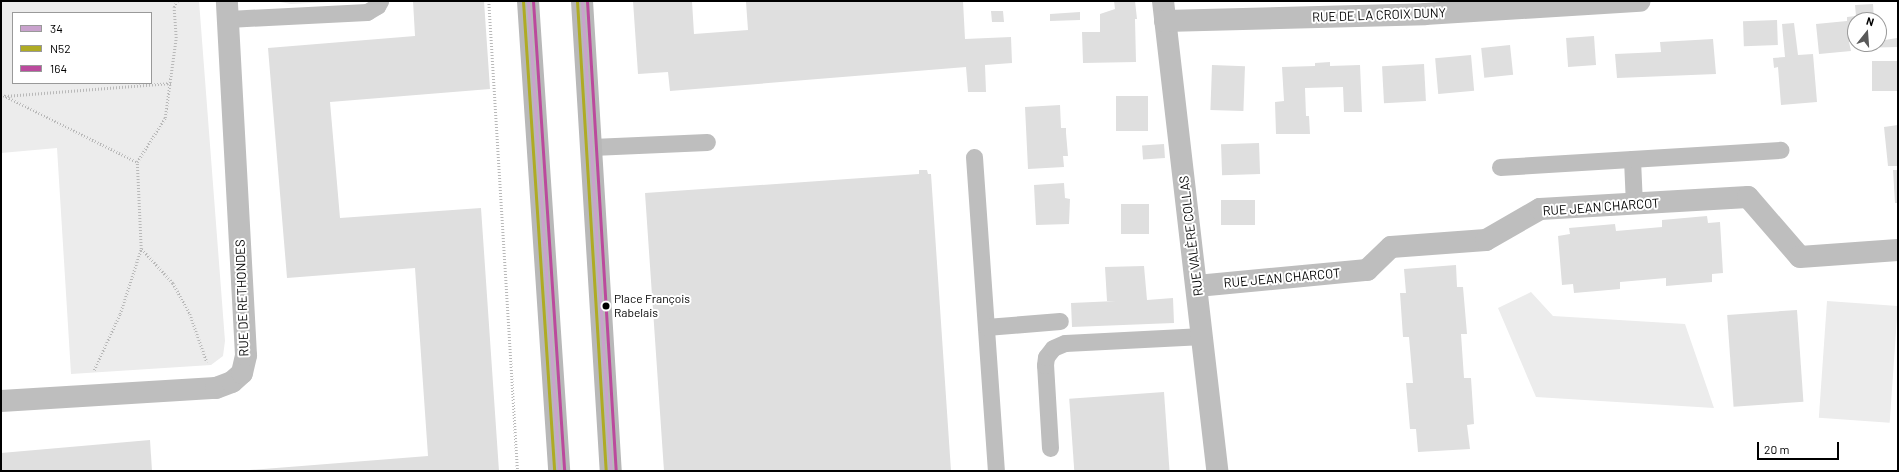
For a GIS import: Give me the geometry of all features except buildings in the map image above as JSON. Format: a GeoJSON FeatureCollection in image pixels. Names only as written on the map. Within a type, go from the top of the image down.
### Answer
{"type":"FeatureCollection","features":[{"type":"Feature","properties":{"kind":"street"},"geometry":{"type":"LineString","coordinates":[[528,1],[559,471]]}},
{"type":"Feature","properties":{"kind":"street"},"geometry":{"type":"LineString","coordinates":[[582,1],[611,471]]}},
{"type":"Feature","properties":{"kind":"street","name":"RUE DE LA CROIX DUNY"},"geometry":{"type":"LineString","coordinates":[[1164,11],[1425,14],[1640,1]]}},
{"type":"Feature","properties":{"kind":"street","name":"RUE DE RETHONDES"},"geometry":{"type":"LineString","coordinates":[[1,401],[216,388],[232,382],[242,373],[246,355],[228,10]]}},
{"type":"Feature","properties":{"kind":"street","name":"RUE VALÈRE COLLAS"},"geometry":{"type":"LineString","coordinates":[[1164,11],[1203,336],[1217,471]]}},
{"type":"Feature","properties":{"kind":"street","name":"RUE JEAN CHARCOT"},"geometry":{"type":"LineString","coordinates":[[1197,286],[1367,270],[1391,248],[1486,240],[1540,209],[1748,197],[1800,257],[1898,250]]}},
{"type":"Feature","properties":{"kind":"lane"},"geometry":{"type":"LineString","coordinates":[[228,10],[367,12],[377,6],[380,1]]}},
{"type":"Feature","properties":{"kind":"lane"},"geometry":{"type":"LineString","coordinates":[[592,147],[707,142]]}},
{"type":"Feature","properties":{"kind":"lane"},"geometry":{"type":"LineString","coordinates":[[1500,168],[1780,150]]}},
{"type":"Feature","properties":{"kind":"lane"},"geometry":{"type":"LineString","coordinates":[[974,157],[996,471]]}},
{"type":"Feature","properties":{"kind":"lane"},"geometry":{"type":"LineString","coordinates":[[1632,159],[1634,204]]}},
{"type":"Feature","properties":{"kind":"lane"},"geometry":{"type":"LineString","coordinates":[[986,327],[1060,321]]}},
{"type":"Feature","properties":{"kind":"lane"},"geometry":{"type":"LineString","coordinates":[[1050,448],[1045,365],[1046,357],[1053,348],[1064,344],[1203,336]]}},
{"type":"Feature","properties":{"kind":"path"},"geometry":{"type":"LineString","coordinates":[[93,395],[93,373],[120,314],[142,249],[137,162],[165,118],[171,83],[177,1]]}},
{"type":"Feature","properties":{"kind":"path"},"geometry":{"type":"LineString","coordinates":[[489,1],[518,471]]}},
{"type":"Feature","properties":{"kind":"path"},"geometry":{"type":"LineString","coordinates":[[5,96],[171,83]]}},
{"type":"Feature","properties":{"kind":"path"},"geometry":{"type":"LineString","coordinates":[[1,94],[137,162]]}},
{"type":"Feature","properties":{"kind":"path"},"geometry":{"type":"LineString","coordinates":[[142,249],[174,283],[190,314],[216,388]]}},
{"type":"Feature","properties":{"kind":"shaded area"},"geometry":{"type":"Polygon","coordinates":[[[1,1],[199,1],[225,341],[223,356],[211,365],[71,374],[57,148],[1,153],[1,1]]]}},
{"type":"Feature","properties":{"kind":"shaded area"},"geometry":{"type":"Polygon","coordinates":[[[275,1],[348,1],[291,4],[275,1]]]}},
{"type":"Feature","properties":{"kind":"shaded area"},"geometry":{"type":"Polygon","coordinates":[[[1531,292],[1553,316],[1685,324],[1714,408],[1536,397],[1498,308],[1531,292]]]}},
{"type":"Feature","properties":{"kind":"shaded area"},"geometry":{"type":"Polygon","coordinates":[[[1827,301],[1898,306],[1890,423],[1819,418],[1827,301]]]}},
{"type":"Feature","properties":{"kind":"transit line","name":"N52"},"geometry":{"type":"LineString","coordinates":[[523,1],[554,471]]}},
{"type":"Feature","properties":{"kind":"transit line","name":"34"},"geometry":{"type":"LineString","coordinates":[[528,1],[559,471]]}},
{"type":"Feature","properties":{"kind":"transit line","name":"164"},"geometry":{"type":"LineString","coordinates":[[533,1],[564,471]]}},
{"type":"Feature","properties":{"kind":"transit line","name":"N52"},"geometry":{"type":"LineString","coordinates":[[577,1],[606,471]]}},
{"type":"Feature","properties":{"kind":"transit line","name":"34"},"geometry":{"type":"LineString","coordinates":[[582,1],[611,471]]}},
{"type":"Feature","properties":{"kind":"transit line","name":"164"},"geometry":{"type":"LineString","coordinates":[[587,1],[616,471]]}},
{"type":"Feature","properties":{"kind":"place","name":"Place François Rabelais"},"geometry":{"type":"Point","coordinates":[606,306]}}]}
